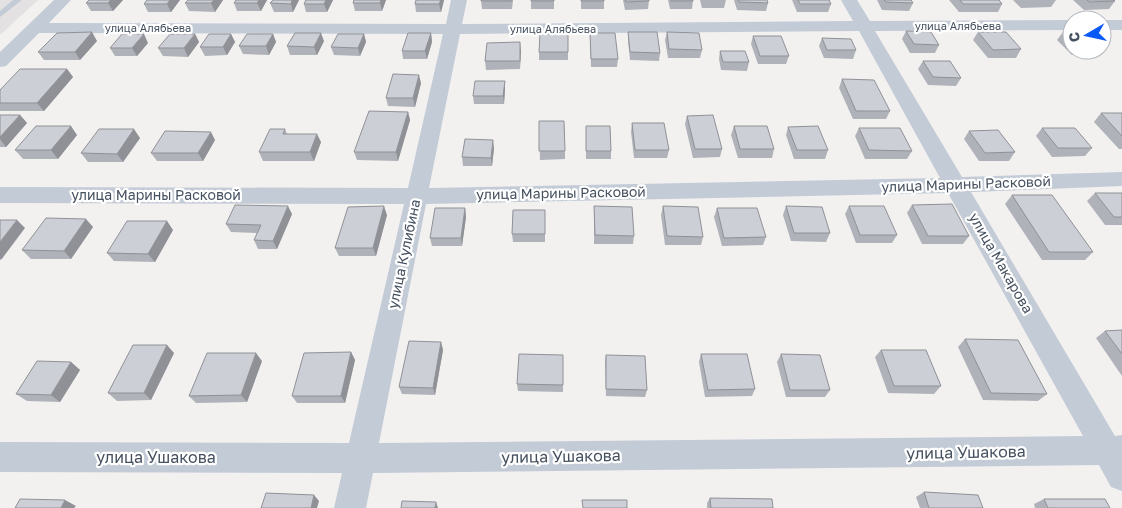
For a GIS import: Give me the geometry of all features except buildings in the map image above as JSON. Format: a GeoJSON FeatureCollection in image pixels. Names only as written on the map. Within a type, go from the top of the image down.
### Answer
{"type":"FeatureCollection","features":[{"type":"Feature","properties":{"kind":"street"},"geometry":{"type":"LineString","coordinates":[[0,62],[63,0]]}},
{"type":"Feature","properties":{"kind":"street","name":"улица Кулибина"},"geometry":{"type":"LineString","coordinates":[[350,508],[459,0]]}},
{"type":"Feature","properties":{"kind":"street","name":"улица Макарова"},"geometry":{"type":"LineString","coordinates":[[849,0],[956,185],[1114,450],[1122,476]]}},
{"type":"Feature","properties":{"kind":"street","name":"улица Алябьева"},"geometry":{"type":"LineString","coordinates":[[34,28],[454,30],[1062,25]]}},
{"type":"Feature","properties":{"kind":"street","name":"улица Марины Расковой"},"geometry":{"type":"LineString","coordinates":[[0,195],[417,196],[956,185],[1122,179]]}},
{"type":"Feature","properties":{"kind":"street","name":"улица Ушакова"},"geometry":{"type":"LineString","coordinates":[[0,457],[360,458],[1114,450]]}},
{"type":"Feature","properties":{"kind":"lane"},"geometry":{"type":"LineString","coordinates":[[0,16],[18,0]]}},
{"type":"Feature","properties":{"kind":"shaded area"},"geometry":{"type":"Polygon","coordinates":[[[0,0],[38,0],[0,35],[0,0]]]}}]}
